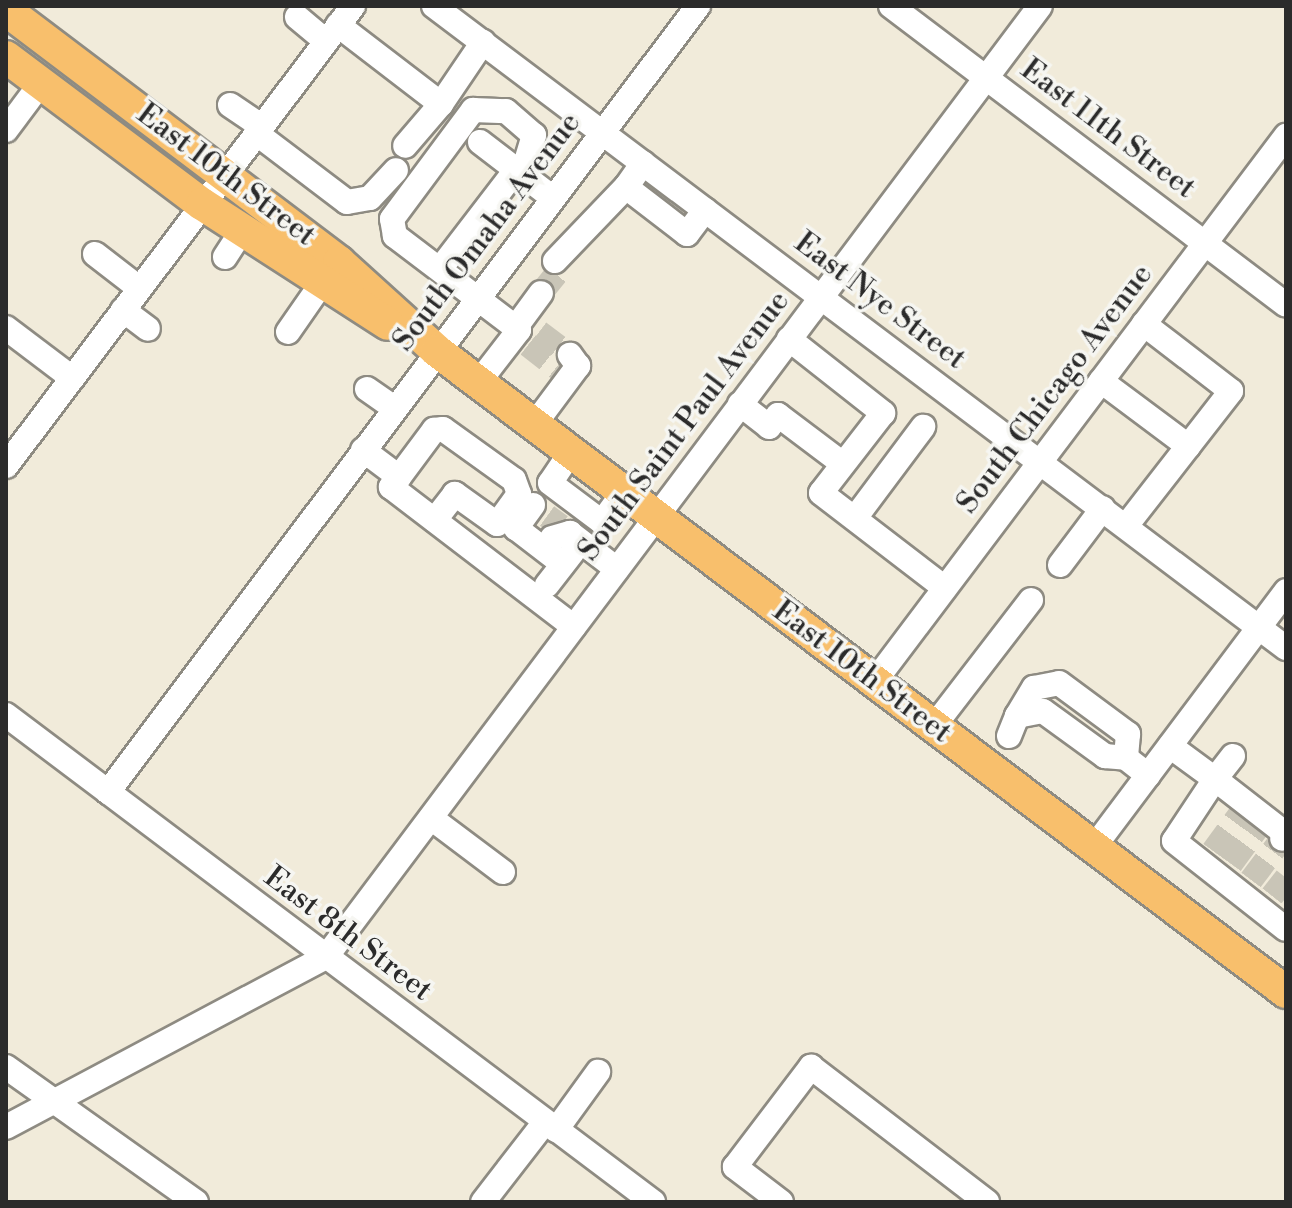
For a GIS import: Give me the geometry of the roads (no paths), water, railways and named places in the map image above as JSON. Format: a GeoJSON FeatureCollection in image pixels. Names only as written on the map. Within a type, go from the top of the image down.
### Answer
{"type":"FeatureCollection","features":[{"type":"Feature","properties":{"kind":"main road","name":"East 10th Street"},"geometry":{"type":"LineString","coordinates":[[8,9],[226,173],[478,383],[1286,992]]}},
{"type":"Feature","properties":{"kind":"main road","name":"East 10th Street"},"geometry":{"type":"LineString","coordinates":[[6,57],[202,204],[233,244],[320,286],[437,351]]}},
{"type":"Feature","properties":{"kind":"street","name":"East Nye Street"},"geometry":{"type":"LineString","coordinates":[[434,6],[1286,648]]}},
{"type":"Feature","properties":{"kind":"street","name":"South Omaha Avenue"},"geometry":{"type":"LineString","coordinates":[[108,792],[698,6]]}},
{"type":"Feature","properties":{"kind":"street","name":"East 11th Street"},"geometry":{"type":"LineString","coordinates":[[891,6],[1286,305]]}},
{"type":"Feature","properties":{"kind":"street","name":"South Saint Paul Avenue"},"geometry":{"type":"LineString","coordinates":[[326,957],[1040,6]]}},
{"type":"Feature","properties":{"kind":"street"},"geometry":{"type":"LineString","coordinates":[[297,17],[339,24],[441,104]]}},
{"type":"Feature","properties":{"kind":"street"},"geometry":{"type":"LineString","coordinates":[[6,466],[339,24]]}},
{"type":"Feature","properties":{"kind":"street"},"geometry":{"type":"LineString","coordinates":[[230,105],[347,202],[370,198],[483,42]]}},
{"type":"Feature","properties":{"kind":"street"},"geometry":{"type":"LineString","coordinates":[[6,130],[41,83]]}},
{"type":"Feature","properties":{"kind":"street"},"geometry":{"type":"LineString","coordinates":[[440,269],[519,172],[534,135],[506,111],[473,110],[455,128],[392,219],[395,236],[478,298],[521,335]]}},
{"type":"Feature","properties":{"kind":"street","name":"South Chicago Avenue"},"geometry":{"type":"LineString","coordinates":[[875,681],[1286,136]]}},
{"type":"Feature","properties":{"kind":"street"},"geometry":{"type":"LineString","coordinates":[[480,142],[519,172],[546,207],[563,256],[626,187],[643,163]]}},
{"type":"Feature","properties":{"kind":"street"},"geometry":{"type":"LineString","coordinates":[[626,187],[687,234],[705,210]]}},
{"type":"Feature","properties":{"kind":"street"},"geometry":{"type":"LineString","coordinates":[[95,254],[139,288]]}},
{"type":"Feature","properties":{"kind":"street"},"geometry":{"type":"LineString","coordinates":[[288,332],[320,286]]}},
{"type":"Feature","properties":{"kind":"street"},"geometry":{"type":"LineString","coordinates":[[478,383],[521,335],[538,291]]}},
{"type":"Feature","properties":{"kind":"street"},"geometry":{"type":"LineString","coordinates":[[116,319],[148,329]]}},
{"type":"Feature","properties":{"kind":"street"},"geometry":{"type":"LineString","coordinates":[[1126,526],[1231,391],[1144,324]]}},
{"type":"Feature","properties":{"kind":"street"},"geometry":{"type":"LineString","coordinates":[[6,328],[72,378]]}},
{"type":"Feature","properties":{"kind":"street"},"geometry":{"type":"LineString","coordinates":[[789,339],[883,413],[821,493],[945,588]]}},
{"type":"Feature","properties":{"kind":"street"},"geometry":{"type":"LineString","coordinates":[[534,425],[563,374]]}},
{"type":"Feature","properties":{"kind":"street"},"geometry":{"type":"LineString","coordinates":[[1101,381],[1188,446]]}},
{"type":"Feature","properties":{"kind":"street"},"geometry":{"type":"LineString","coordinates":[[367,389],[394,408]]}},
{"type":"Feature","properties":{"kind":"street"},"geometry":{"type":"LineString","coordinates":[[740,404],[769,427],[778,415],[843,464]]}},
{"type":"Feature","properties":{"kind":"street"},"geometry":{"type":"LineString","coordinates":[[855,518],[923,427]]}},
{"type":"Feature","properties":{"kind":"street"},"geometry":{"type":"LineString","coordinates":[[435,520],[455,494],[497,524],[519,494],[514,480],[443,429],[434,430],[391,487],[574,627]]}},
{"type":"Feature","properties":{"kind":"street"},"geometry":{"type":"LineString","coordinates":[[363,450],[399,477]]}},
{"type":"Feature","properties":{"kind":"street"},"geometry":{"type":"LineString","coordinates":[[547,585],[563,564],[554,518],[571,452]]}},
{"type":"Feature","properties":{"kind":"street"},"geometry":{"type":"LineString","coordinates":[[563,564],[516,528],[554,518],[602,522],[624,492]]}},
{"type":"Feature","properties":{"kind":"street"},"geometry":{"type":"LineString","coordinates":[[1060,565],[1103,508]]}},
{"type":"Feature","properties":{"kind":"street"},"geometry":{"type":"LineString","coordinates":[[554,518],[617,569]]}},
{"type":"Feature","properties":{"kind":"street"},"geometry":{"type":"LineString","coordinates":[[1094,847],[1286,591]]}},
{"type":"Feature","properties":{"kind":"street"},"geometry":{"type":"LineString","coordinates":[[934,726],[1031,600]]}},
{"type":"Feature","properties":{"kind":"street"},"geometry":{"type":"LineString","coordinates":[[1013,726],[1043,711],[1105,756],[1126,758],[1148,775]]}},
{"type":"Feature","properties":{"kind":"street","name":"East 8th Street"},"geometry":{"type":"LineString","coordinates":[[6,715],[653,1202]]}},
{"type":"Feature","properties":{"kind":"street"},"geometry":{"type":"LineString","coordinates":[[1170,746],[1215,779],[1254,814],[1286,834],[1282,839]]}},
{"type":"Feature","properties":{"kind":"street"},"geometry":{"type":"LineString","coordinates":[[1233,756],[1174,841],[1216,865],[1267,903],[1286,929]]}},
{"type":"Feature","properties":{"kind":"street"},"geometry":{"type":"LineString","coordinates":[[431,818],[503,872]]}},
{"type":"Feature","properties":{"kind":"street"},"geometry":{"type":"LineString","coordinates":[[6,1127],[57,1103],[326,957]]}},
{"type":"Feature","properties":{"kind":"street"},"geometry":{"type":"LineString","coordinates":[[6,1067],[196,1202]]}},
{"type":"Feature","properties":{"kind":"street"},"geometry":{"type":"LineString","coordinates":[[781,1202],[735,1167],[811,1067],[987,1202]]}},
{"type":"Feature","properties":{"kind":"street"},"geometry":{"type":"LineString","coordinates":[[483,1202],[598,1072]]}},
{"type":"Feature","properties":{"kind":"tunnel"},"geometry":{"type":"LineString","coordinates":[[541,293],[563,266]]}},
{"type":"Feature","properties":{"kind":"tunnel"},"geometry":{"type":"LineString","coordinates":[[539,332],[570,355]]}},
{"type":"Feature","properties":{"kind":"tunnel"},"geometry":{"type":"LineString","coordinates":[[528,345],[560,370]]}},
{"type":"Feature","properties":{"kind":"tunnel"},"geometry":{"type":"LineString","coordinates":[[547,516],[561,526]]}},
{"type":"Feature","properties":{"kind":"tunnel"},"geometry":{"type":"LineString","coordinates":[[1213,851],[1243,810]]}},
{"type":"Feature","properties":{"kind":"tunnel"},"geometry":{"type":"LineString","coordinates":[[1231,864],[1261,823]]}},
{"type":"Feature","properties":{"kind":"tunnel"},"geometry":{"type":"LineString","coordinates":[[1251,880],[1282,839]]}},
{"type":"Feature","properties":{"kind":"tunnel"},"geometry":{"type":"LineString","coordinates":[[1272,896],[1286,878]]}}]}
